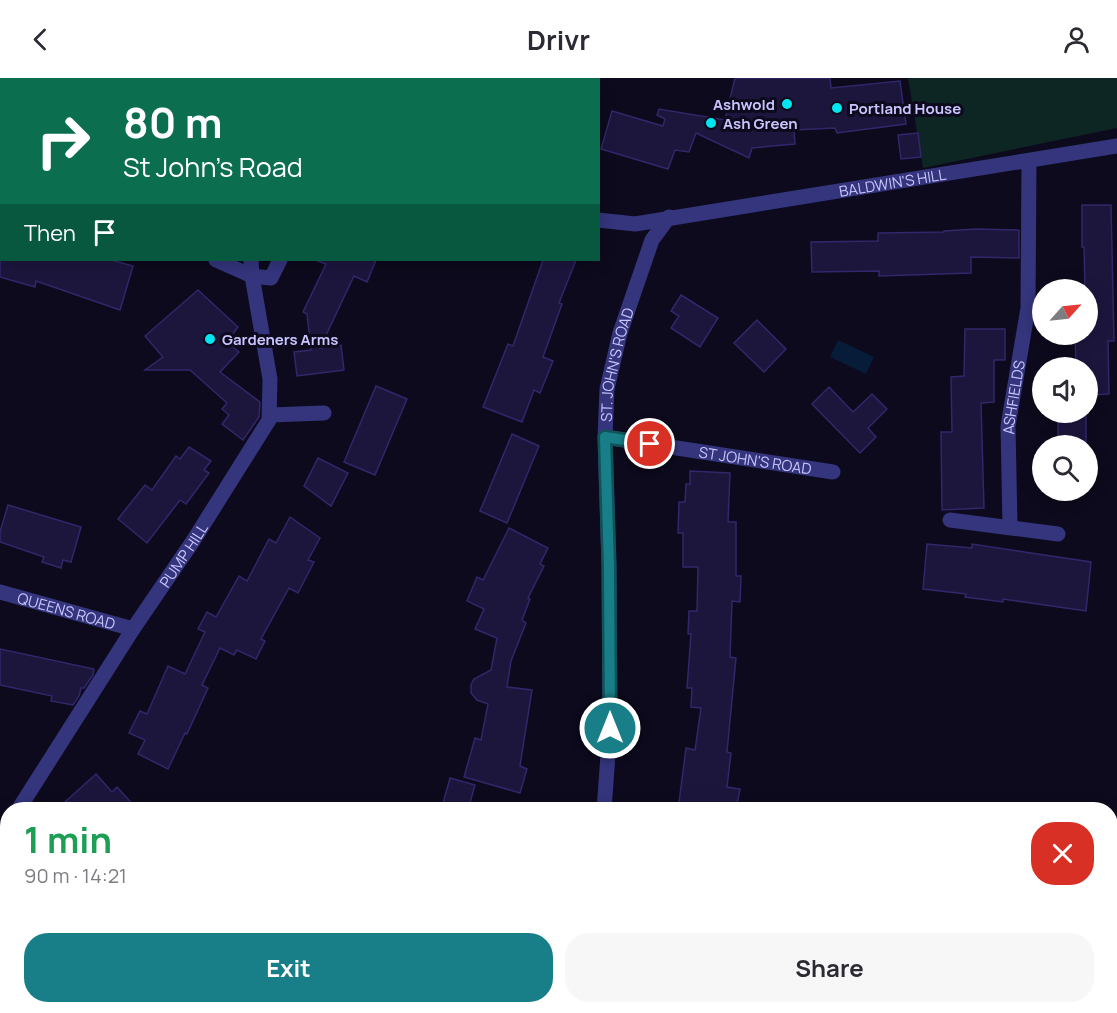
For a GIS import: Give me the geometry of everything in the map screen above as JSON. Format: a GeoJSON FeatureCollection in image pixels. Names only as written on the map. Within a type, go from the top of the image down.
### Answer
{"type":"FeatureCollection","features":[{"type":"Feature","properties":{"kind":"street","name":"BALDWIN'S HILL"},"geometry":{"type":"LineString","coordinates":[[600,220],[635,224],[1117,147]]}},
{"type":"Feature","properties":{"kind":"street","name":"ASHFIELDS"},"geometry":{"type":"LineString","coordinates":[[1010,526],[1008,426],[1028,308],[1029,160]]}},
{"type":"Feature","properties":{"kind":"street","name":"ST. JOHN'S ROAD"},"geometry":{"type":"LineString","coordinates":[[605,802],[610,728],[605,437],[607,389],[620,333],[652,240],[669,217]]}},
{"type":"Feature","properties":{"kind":"street"},"geometry":{"type":"LineString","coordinates":[[218,261],[252,276],[271,278],[280,261]]}},
{"type":"Feature","properties":{"kind":"street","name":"PUMP HILL"},"geometry":{"type":"LineString","coordinates":[[23,802],[269,420],[270,379],[251,261]]}},
{"type":"Feature","properties":{"kind":"street"},"geometry":{"type":"LineString","coordinates":[[270,415],[324,413]]}},
{"type":"Feature","properties":{"kind":"street","name":"ST JOHN'S ROAD"},"geometry":{"type":"LineString","coordinates":[[605,437],[832,472]]}},
{"type":"Feature","properties":{"kind":"street"},"geometry":{"type":"LineString","coordinates":[[950,520],[1058,534]]}},
{"type":"Feature","properties":{"kind":"street","name":"QUEENS ROAD"},"geometry":{"type":"LineString","coordinates":[[0,592],[133,629]]}},
{"type":"Feature","properties":{"kind":"green space"},"geometry":{"type":"Polygon","coordinates":[[[908,78],[1117,78],[1117,128],[923,168],[908,78]]]}},
{"type":"Feature","properties":{"kind":"water"},"geometry":{"type":"Polygon","coordinates":[[[838,340],[874,357],[866,374],[830,357],[838,340]]]}},
{"type":"Feature","properties":{"kind":"building"},"geometry":{"type":"Polygon","coordinates":[[[735,78],[830,78],[831,88],[900,81],[906,124],[837,133],[835,128],[794,130],[795,144],[752,148],[749,158],[696,133],[689,152],[675,150],[668,169],[601,149],[612,111],[663,126],[665,119],[657,115],[659,109],[725,120],[735,78]]]}},
{"type":"Feature","properties":{"kind":"building"},"geometry":{"type":"Polygon","coordinates":[[[918,133],[921,157],[901,159],[898,135],[918,133]]]}},
{"type":"Feature","properties":{"kind":"building"},"geometry":{"type":"Polygon","coordinates":[[[1082,205],[1111,205],[1114,341],[1108,341],[1109,394],[1098,395],[1098,357],[1076,357],[1075,345],[1098,345],[1098,279],[1085,279],[1084,247],[1082,247],[1082,205]]]}},
{"type":"Feature","properties":{"kind":"building"},"geometry":{"type":"Polygon","coordinates":[[[976,229],[1019,230],[1019,258],[971,257],[971,273],[879,276],[879,271],[812,272],[811,242],[878,241],[878,233],[976,229]]]}},
{"type":"Feature","properties":{"kind":"building"},"geometry":{"type":"Polygon","coordinates":[[[0,261],[115,261],[133,266],[120,310],[36,281],[35,287],[0,277],[0,261]]]}},
{"type":"Feature","properties":{"kind":"building"},"geometry":{"type":"Polygon","coordinates":[[[318,261],[376,261],[367,282],[354,276],[320,348],[341,345],[344,370],[297,376],[294,352],[311,350],[307,314],[303,312],[326,264],[318,261]]]}},
{"type":"Feature","properties":{"kind":"building"},"geometry":{"type":"Polygon","coordinates":[[[543,261],[576,261],[559,303],[562,304],[543,357],[553,361],[540,393],[534,390],[522,422],[483,407],[508,344],[513,346],[543,261]]]}},
{"type":"Feature","properties":{"kind":"building","name":"Gardeners Arms"},"geometry":{"type":"Polygon","coordinates":[[[198,290],[238,327],[227,342],[239,352],[220,372],[260,402],[259,417],[243,440],[222,424],[229,415],[222,409],[227,403],[190,370],[145,370],[163,357],[145,336],[198,290]]]}},
{"type":"Feature","properties":{"kind":"building"},"geometry":{"type":"Polygon","coordinates":[[[681,295],[718,318],[700,347],[671,328],[679,316],[671,311],[681,295]]]}},
{"type":"Feature","properties":{"kind":"building"},"geometry":{"type":"Polygon","coordinates":[[[757,320],[786,349],[764,372],[734,343],[757,320]]]}},
{"type":"Feature","properties":{"kind":"building"},"geometry":{"type":"Polygon","coordinates":[[[965,329],[1005,329],[1005,360],[994,360],[994,402],[981,403],[984,508],[942,510],[941,432],[952,432],[951,377],[964,376],[965,329]]]}},
{"type":"Feature","properties":{"kind":"building"},"geometry":{"type":"Polygon","coordinates":[[[376,386],[407,399],[375,475],[344,462],[376,386]]]}},
{"type":"Feature","properties":{"kind":"building"},"geometry":{"type":"Polygon","coordinates":[[[829,387],[853,412],[872,394],[887,409],[868,428],[876,437],[860,453],[812,404],[829,387]]]}},
{"type":"Feature","properties":{"kind":"building"},"geometry":{"type":"Polygon","coordinates":[[[1058,423],[1086,423],[1086,435],[1058,435],[1058,423]]]}},
{"type":"Feature","properties":{"kind":"building"},"geometry":{"type":"Polygon","coordinates":[[[512,434],[539,446],[507,523],[480,511],[512,434]]]}},
{"type":"Feature","properties":{"kind":"building"},"geometry":{"type":"Polygon","coordinates":[[[189,447],[211,461],[204,470],[209,473],[186,504],[180,500],[147,543],[118,519],[145,485],[152,490],[176,456],[180,459],[189,447]]]}},
{"type":"Feature","properties":{"kind":"building"},"geometry":{"type":"Polygon","coordinates":[[[318,458],[348,473],[331,506],[304,486],[318,458]]]}},
{"type":"Feature","properties":{"kind":"building"},"geometry":{"type":"Polygon","coordinates":[[[690,471],[730,473],[728,522],[736,522],[736,576],[741,576],[740,602],[732,601],[730,657],[736,658],[727,752],[731,753],[727,787],[740,789],[738,802],[679,802],[686,748],[695,750],[701,708],[691,707],[692,688],[687,688],[691,634],[688,634],[689,611],[697,611],[698,567],[683,567],[683,533],[678,533],[679,502],[685,502],[686,484],[690,484],[690,471]]]}},
{"type":"Feature","properties":{"kind":"building"},"geometry":{"type":"Polygon","coordinates":[[[8,505],[81,527],[71,562],[63,560],[61,568],[42,562],[44,557],[0,542],[0,532],[8,505]]]}},
{"type":"Feature","properties":{"kind":"building"},"geometry":{"type":"Polygon","coordinates":[[[290,517],[320,538],[308,560],[314,562],[298,593],[289,588],[261,639],[265,641],[256,659],[237,650],[234,655],[220,648],[202,685],[208,688],[168,769],[138,754],[145,740],[129,733],[140,711],[147,714],[168,666],[185,674],[205,632],[198,629],[207,612],[216,617],[239,576],[247,581],[269,539],[276,543],[290,517]]]}},
{"type":"Feature","properties":{"kind":"building"},"geometry":{"type":"Polygon","coordinates":[[[509,528],[548,548],[540,564],[544,566],[528,598],[530,599],[522,620],[526,623],[511,661],[507,687],[532,690],[520,766],[527,769],[520,793],[464,777],[475,738],[481,740],[488,704],[477,700],[471,693],[471,685],[474,679],[491,670],[497,638],[475,629],[484,609],[467,601],[477,577],[483,580],[509,528]]]}},
{"type":"Feature","properties":{"kind":"building"},"geometry":{"type":"Polygon","coordinates":[[[927,544],[972,548],[972,544],[1091,562],[1086,611],[1003,599],[1003,602],[965,597],[966,594],[923,589],[927,544]]]}},
{"type":"Feature","properties":{"kind":"building"},"geometry":{"type":"Polygon","coordinates":[[[0,649],[94,669],[93,675],[84,688],[81,688],[73,705],[51,701],[52,696],[0,685],[0,649]]]}},
{"type":"Feature","properties":{"kind":"building"},"geometry":{"type":"Polygon","coordinates":[[[96,774],[112,792],[117,787],[131,802],[65,802],[96,774]]]}},
{"type":"Feature","properties":{"kind":"building"},"geometry":{"type":"Polygon","coordinates":[[[450,778],[475,785],[470,802],[443,802],[450,778]]]}},
{"type":"Feature","properties":{"kind":"place","name":"Ashwold"},"geometry":{"type":"Point","coordinates":[787,104]}},
{"type":"Feature","properties":{"kind":"place","name":"Portland House"},"geometry":{"type":"Point","coordinates":[837,108]}},
{"type":"Feature","properties":{"kind":"place","name":"Ash Green"},"geometry":{"type":"Point","coordinates":[711,123]}},
{"type":"Feature","properties":{"kind":"place","name":"Gardeners Arms"},"geometry":{"type":"Point","coordinates":[210,339]}},
{"type":"Feature","properties":{"kind":"route"},"geometry":{"type":"LineString","coordinates":[[610,728],[605,437],[650,444]]}}]}
